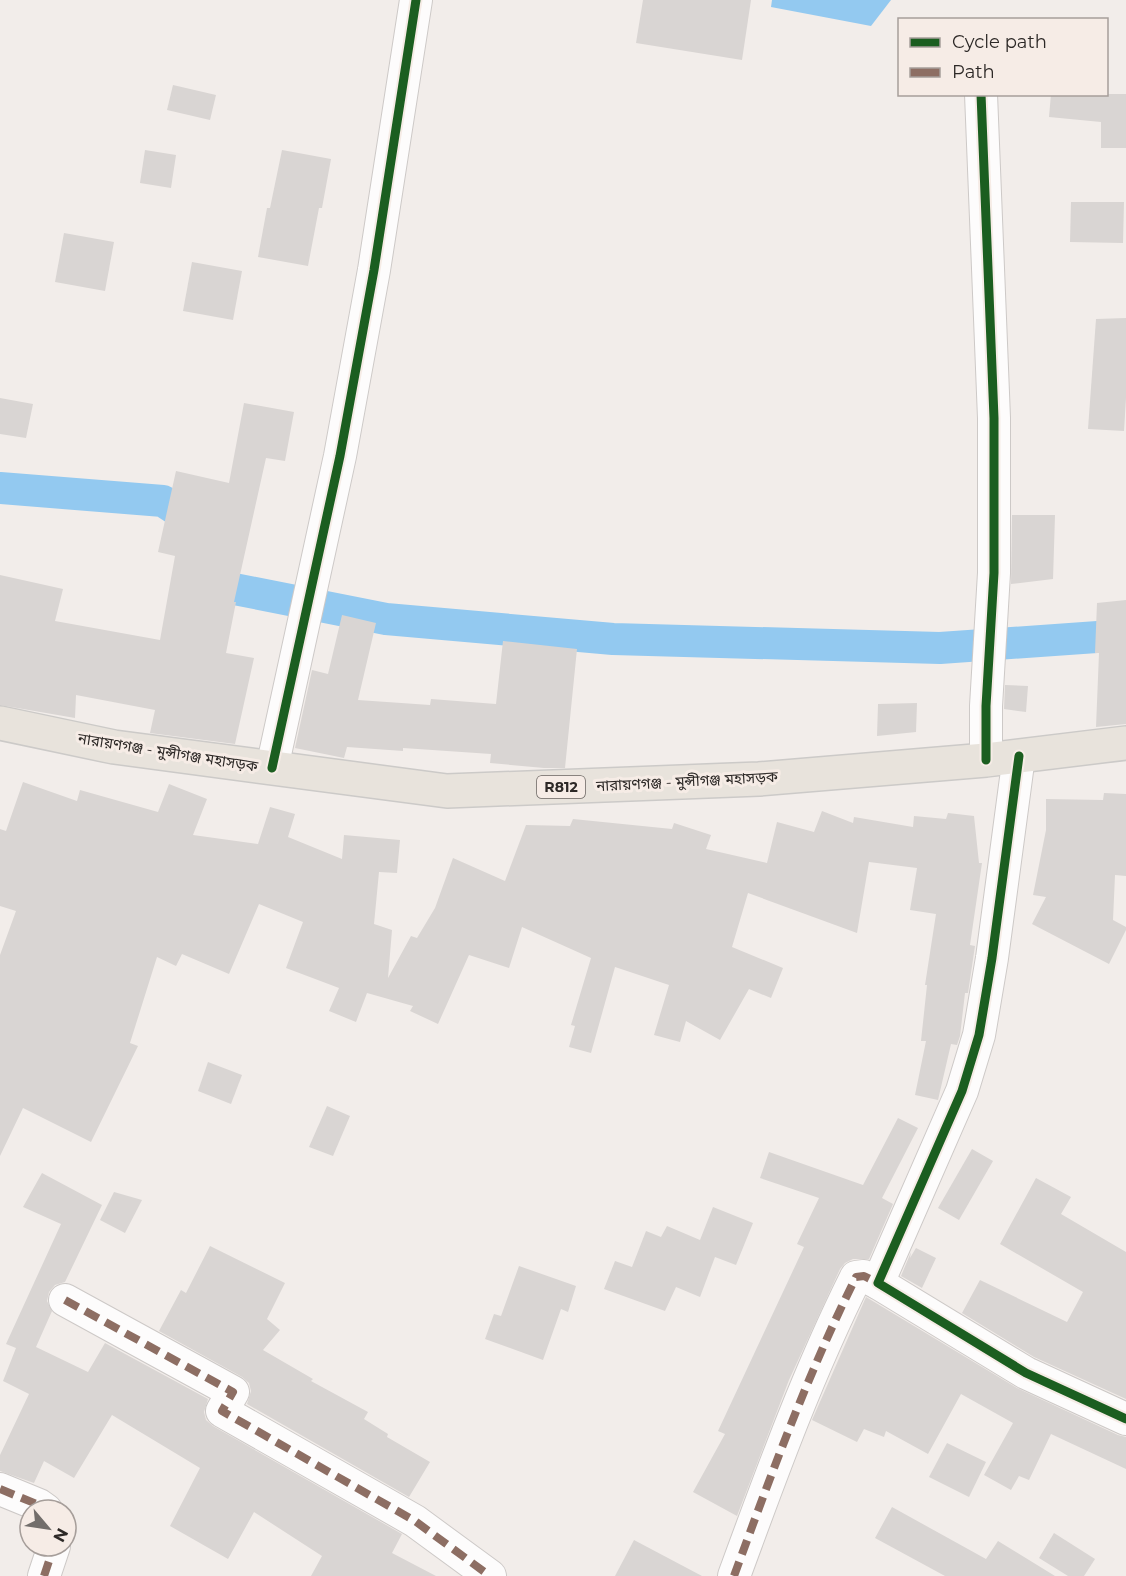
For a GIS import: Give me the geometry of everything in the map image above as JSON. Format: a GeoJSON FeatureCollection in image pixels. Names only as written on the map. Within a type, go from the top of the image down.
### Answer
{"type":"FeatureCollection","features":[{"type":"Feature","properties":{"kind":"main road","name":"নারায়ণগঞ্জ - মুন্সীগঞ্জ মহাসড়ক"},"geometry":{"type":"LineString","coordinates":[[0,723],[114,747],[447,791],[759,779],[986,760],[1126,742]]}},
{"type":"Feature","properties":{"kind":"street"},"geometry":{"type":"LineString","coordinates":[[272,768],[340,456],[374,270],[416,0]]}},
{"type":"Feature","properties":{"kind":"street"},"geometry":{"type":"LineString","coordinates":[[981,96],[994,418],[994,573],[986,760]]}},
{"type":"Feature","properties":{"kind":"street"},"geometry":{"type":"LineString","coordinates":[[878,1282],[962,1091],[979,1035],[994,947],[1019,756]]}},
{"type":"Feature","properties":{"kind":"street"},"geometry":{"type":"LineString","coordinates":[[734,1576],[806,1392],[856,1277],[864,1276],[878,1282],[1026,1373],[1126,1419]]}},
{"type":"Feature","properties":{"kind":"street"},"geometry":{"type":"LineString","coordinates":[[65,1300],[233,1392],[222,1411],[415,1521],[490,1576]]}},
{"type":"Feature","properties":{"kind":"street"},"geometry":{"type":"LineString","coordinates":[[0,1489],[22,1498]]}},
{"type":"Feature","properties":{"kind":"street"},"geometry":{"type":"LineString","coordinates":[[44,1576],[50,1558]]}},
{"type":"Feature","properties":{"kind":"water"},"geometry":{"type":"Polygon","coordinates":[[[772,0],[891,0],[871,26],[771,7],[772,0]]]}},
{"type":"Feature","properties":{"kind":"building"},"geometry":{"type":"Polygon","coordinates":[[[643,0],[751,0],[742,60],[636,43],[643,0]]]}},
{"type":"Feature","properties":{"kind":"building"},"geometry":{"type":"Polygon","coordinates":[[[173,85],[216,95],[210,120],[167,110],[173,85]]]}},
{"type":"Feature","properties":{"kind":"building"},"geometry":{"type":"Polygon","coordinates":[[[1126,94],[1126,148],[1101,148],[1101,122],[1049,117],[1051,96],[1126,94]]]}},
{"type":"Feature","properties":{"kind":"building"},"geometry":{"type":"Polygon","coordinates":[[[145,150],[176,155],[171,188],[140,183],[145,150]]]}},
{"type":"Feature","properties":{"kind":"building"},"geometry":{"type":"Polygon","coordinates":[[[282,150],[331,159],[308,266],[258,257],[267,208],[270,208],[282,150]]]}},
{"type":"Feature","properties":{"kind":"building"},"geometry":{"type":"Polygon","coordinates":[[[1071,202],[1124,202],[1123,243],[1070,242],[1071,202]]]}},
{"type":"Feature","properties":{"kind":"building"},"geometry":{"type":"Polygon","coordinates":[[[64,233],[114,242],[105,291],[55,282],[64,233]]]}},
{"type":"Feature","properties":{"kind":"building"},"geometry":{"type":"Polygon","coordinates":[[[192,262],[242,271],[233,320],[183,311],[192,262]]]}},
{"type":"Feature","properties":{"kind":"building"},"geometry":{"type":"Polygon","coordinates":[[[1126,318],[1124,431],[1088,429],[1096,319],[1126,318]]]}},
{"type":"Feature","properties":{"kind":"building"},"geometry":{"type":"Polygon","coordinates":[[[0,398],[33,404],[26,438],[0,434],[0,398]]]}},
{"type":"Feature","properties":{"kind":"building"},"geometry":{"type":"Polygon","coordinates":[[[244,403],[294,412],[285,461],[266,458],[234,602],[236,602],[226,653],[254,658],[235,744],[150,733],[155,710],[76,695],[75,718],[0,705],[0,575],[63,589],[55,621],[160,640],[175,556],[158,552],[176,471],[229,483],[244,403]]]}},
{"type":"Feature","properties":{"kind":"building"},"geometry":{"type":"Polygon","coordinates":[[[1012,515],[1055,515],[1053,579],[1011,584],[1012,515]]]}},
{"type":"Feature","properties":{"kind":"building"},"geometry":{"type":"Polygon","coordinates":[[[1126,600],[1126,724],[1096,727],[1099,653],[1095,653],[1097,603],[1126,600]]]}},
{"type":"Feature","properties":{"kind":"building"},"geometry":{"type":"Polygon","coordinates":[[[342,615],[376,623],[358,700],[430,705],[431,699],[496,704],[503,641],[577,649],[565,768],[490,763],[491,754],[347,747],[344,758],[295,748],[312,670],[328,674],[342,615]]]}},
{"type":"Feature","properties":{"kind":"building"},"geometry":{"type":"Polygon","coordinates":[[[1005,685],[1028,686],[1026,712],[1004,709],[1005,685]]]}},
{"type":"Feature","properties":{"kind":"building"},"geometry":{"type":"Polygon","coordinates":[[[917,703],[916,732],[877,736],[878,704],[917,703]]]}},
{"type":"Feature","properties":{"kind":"building"},"geometry":{"type":"Polygon","coordinates":[[[23,782],[77,801],[80,790],[158,812],[169,784],[207,799],[193,835],[258,844],[270,807],[295,814],[288,837],[342,859],[344,835],[400,840],[397,873],[379,872],[374,924],[392,930],[388,978],[411,936],[417,938],[435,908],[453,858],[505,881],[526,825],[570,826],[573,819],[672,829],[674,823],[711,835],[706,849],[767,863],[777,822],[814,832],[822,811],[853,823],[854,817],[913,827],[914,816],[946,819],[948,813],[974,816],[979,863],[982,863],[970,945],[975,946],[968,993],[965,993],[960,1036],[957,1045],[951,1044],[938,1100],[915,1095],[926,1041],[921,1041],[927,985],[925,985],[936,914],[910,910],[917,868],[869,862],[857,933],[748,893],[732,947],[783,968],[771,998],[749,989],[720,1040],[686,1021],[680,1042],[654,1035],[669,985],[615,967],[591,1053],[569,1047],[575,1026],[571,1025],[591,958],[522,927],[509,968],[469,955],[438,1024],[410,1011],[413,1006],[367,993],[356,1022],[329,1011],[339,988],[286,968],[303,922],[259,904],[229,974],[182,954],[176,966],[157,957],[130,1043],[138,1046],[91,1142],[23,1108],[0,1156],[0,955],[16,911],[0,906],[0,829],[6,831],[23,782]]]}},
{"type":"Feature","properties":{"kind":"building"},"geometry":{"type":"Polygon","coordinates":[[[1104,793],[1126,794],[1126,876],[1115,875],[1113,920],[1126,927],[1126,930],[1109,964],[1032,924],[1046,897],[1033,895],[1046,830],[1046,799],[1103,800],[1104,793]]]}},
{"type":"Feature","properties":{"kind":"building"},"geometry":{"type":"Polygon","coordinates":[[[208,1062],[242,1075],[231,1104],[198,1091],[208,1062]]]}},
{"type":"Feature","properties":{"kind":"building"},"geometry":{"type":"Polygon","coordinates":[[[327,1106],[350,1116],[333,1156],[309,1147],[327,1106]]]}},
{"type":"Feature","properties":{"kind":"building"},"geometry":{"type":"Polygon","coordinates":[[[898,1118],[918,1128],[882,1198],[893,1204],[869,1259],[853,1259],[840,1269],[789,1380],[737,1516],[693,1492],[725,1434],[718,1431],[804,1247],[797,1244],[819,1198],[760,1178],[769,1152],[863,1185],[898,1118]]]}},
{"type":"Feature","properties":{"kind":"building"},"geometry":{"type":"Polygon","coordinates":[[[972,1149],[993,1161],[959,1220],[938,1208],[972,1149]]]}},
{"type":"Feature","properties":{"kind":"building"},"geometry":{"type":"Polygon","coordinates":[[[42,1173],[102,1205],[65,1282],[55,1285],[49,1292],[47,1301],[52,1311],[36,1347],[88,1372],[105,1343],[208,1399],[204,1412],[206,1420],[213,1426],[402,1534],[392,1553],[436,1576],[311,1576],[322,1556],[254,1512],[228,1559],[170,1526],[200,1468],[112,1415],[74,1478],[44,1461],[34,1483],[0,1471],[0,1455],[29,1394],[3,1381],[16,1348],[6,1344],[61,1224],[23,1207],[42,1173]]]}},
{"type":"Feature","properties":{"kind":"building"},"geometry":{"type":"Polygon","coordinates":[[[1036,1178],[1071,1197],[1061,1214],[1126,1252],[1126,1399],[1034,1357],[962,1313],[980,1280],[1067,1322],[1083,1292],[1000,1244],[1036,1178]]]}},
{"type":"Feature","properties":{"kind":"building"},"geometry":{"type":"Polygon","coordinates":[[[114,1192],[142,1200],[125,1233],[100,1220],[114,1192]]]}},
{"type":"Feature","properties":{"kind":"building"},"geometry":{"type":"Polygon","coordinates":[[[713,1207],[753,1223],[736,1265],[715,1257],[700,1297],[676,1287],[665,1311],[604,1289],[615,1261],[632,1267],[646,1231],[661,1237],[667,1226],[700,1240],[713,1207]]]}},
{"type":"Feature","properties":{"kind":"building"},"geometry":{"type":"Polygon","coordinates":[[[210,1246],[285,1283],[267,1319],[280,1330],[263,1350],[313,1379],[311,1381],[368,1412],[364,1419],[388,1434],[387,1437],[430,1462],[409,1497],[247,1404],[251,1391],[249,1383],[242,1377],[159,1331],[181,1290],[186,1293],[210,1246]]]}},
{"type":"Feature","properties":{"kind":"building"},"geometry":{"type":"Polygon","coordinates":[[[916,1248],[936,1258],[922,1288],[901,1276],[911,1252],[910,1258],[916,1248]]]}},
{"type":"Feature","properties":{"kind":"building"},"geometry":{"type":"Polygon","coordinates":[[[519,1266],[576,1286],[568,1312],[561,1309],[543,1360],[485,1339],[494,1314],[501,1316],[519,1266]]]}},
{"type":"Feature","properties":{"kind":"building"},"geometry":{"type":"Polygon","coordinates":[[[866,1297],[1017,1388],[1126,1437],[1126,1469],[1051,1434],[1029,1480],[1019,1476],[1011,1490],[984,1475],[1013,1423],[961,1394],[928,1454],[886,1431],[884,1437],[864,1429],[857,1442],[812,1420],[866,1297]]]}},
{"type":"Feature","properties":{"kind":"building"},"geometry":{"type":"Polygon","coordinates":[[[947,1443],[986,1462],[969,1497],[929,1477],[947,1443]]]}},
{"type":"Feature","properties":{"kind":"building"},"geometry":{"type":"Polygon","coordinates":[[[892,1507],[986,1559],[998,1541],[1055,1576],[945,1576],[875,1538],[892,1507]]]}},
{"type":"Feature","properties":{"kind":"building"},"geometry":{"type":"Polygon","coordinates":[[[1054,1533],[1095,1559],[1084,1576],[1068,1576],[1039,1558],[1054,1533]]]}},
{"type":"Feature","properties":{"kind":"building"},"geometry":{"type":"Polygon","coordinates":[[[634,1540],[702,1576],[615,1576],[634,1540]]]}},
{"type":"Feature","properties":{"kind":"waterway"},"geometry":{"type":"LineString","coordinates":[[0,488],[163,501],[212,533],[219,586],[386,619],[613,639],[940,648],[1126,635]]}},
{"type":"Feature","properties":{"kind":"marked path"},"geometry":{"type":"LineString","coordinates":[[734,1576],[776,1462],[838,1313],[856,1277],[864,1276],[878,1283]]}},
{"type":"Feature","properties":{"kind":"marked path"},"geometry":{"type":"LineString","coordinates":[[65,1300],[233,1392],[222,1411],[415,1521],[490,1576]]}},
{"type":"Feature","properties":{"kind":"marked path"},"geometry":{"type":"LineString","coordinates":[[0,1489],[22,1498]]}},
{"type":"Feature","properties":{"kind":"marked path"},"geometry":{"type":"LineString","coordinates":[[44,1576],[50,1558]]}},
{"type":"Feature","properties":{"kind":"cycle path"},"geometry":{"type":"LineString","coordinates":[[272,768],[340,456],[374,270],[416,0]]}},
{"type":"Feature","properties":{"kind":"cycle path"},"geometry":{"type":"LineString","coordinates":[[981,96],[994,418],[994,573],[986,706],[986,760]]}},
{"type":"Feature","properties":{"kind":"cycle path"},"geometry":{"type":"LineString","coordinates":[[1019,756],[992,958],[979,1035],[962,1091],[878,1283],[1026,1373],[1126,1419]]}}]}
